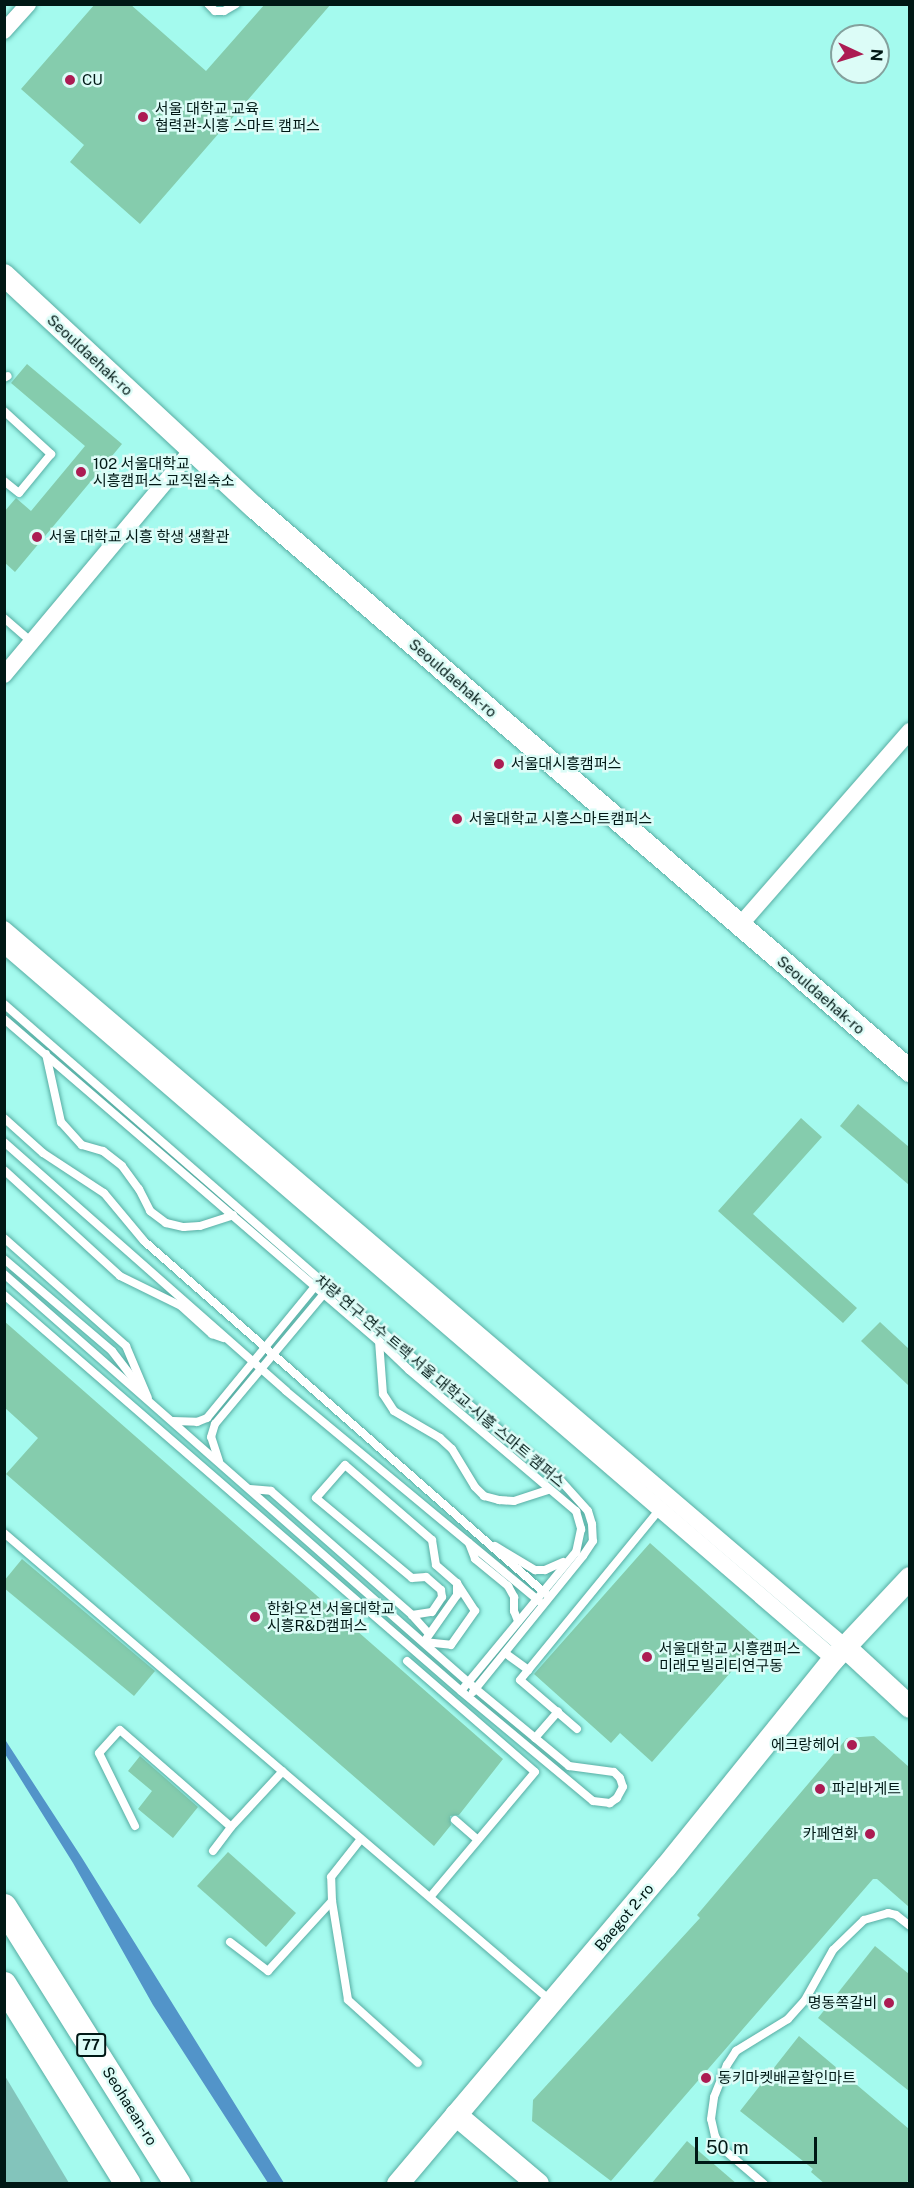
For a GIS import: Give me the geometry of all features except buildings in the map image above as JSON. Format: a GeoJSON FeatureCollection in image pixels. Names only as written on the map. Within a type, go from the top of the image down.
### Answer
{"type":"FeatureCollection","features":[{"type":"Feature","properties":{"kind":"main road","name":"Seohaean-ro"},"geometry":{"type":"LineString","coordinates":[[4,1907],[178,2184]]}},
{"type":"Feature","properties":{"kind":"main road"},"geometry":{"type":"LineString","coordinates":[[4,1985],[128,2184]]}},
{"type":"Feature","properties":{"kind":"street"},"geometry":{"type":"LineString","coordinates":[[4,31],[28,4]]}},
{"type":"Feature","properties":{"kind":"street","name":"Seouldaehak-ro"},"geometry":{"type":"LineString","coordinates":[[4,275],[255,508],[909,1071]]}},
{"type":"Feature","properties":{"kind":"street"},"geometry":{"type":"LineString","coordinates":[[4,675],[192,450]]}},
{"type":"Feature","properties":{"kind":"street"},"geometry":{"type":"LineString","coordinates":[[740,925],[909,731]]}},
{"type":"Feature","properties":{"kind":"street"},"geometry":{"type":"LineString","coordinates":[[4,929],[840,1653]]}},
{"type":"Feature","properties":{"kind":"street"},"geometry":{"type":"LineString","coordinates":[[4,945],[660,1509],[909,1707]]}},
{"type":"Feature","properties":{"kind":"street","name":"Baegot 2-ro"},"geometry":{"type":"LineString","coordinates":[[398,2184],[666,1867],[840,1653],[909,1578]]}},
{"type":"Feature","properties":{"kind":"street"},"geometry":{"type":"LineString","coordinates":[[456,2115],[538,2184]]}},
{"type":"Feature","properties":{"kind":"lane"},"geometry":{"type":"LineString","coordinates":[[208,4],[215,10],[224,11],[236,4]]}},
{"type":"Feature","properties":{"kind":"lane"},"geometry":{"type":"LineString","coordinates":[[4,411],[51,454],[20,493],[4,481]]}},
{"type":"Feature","properties":{"kind":"lane"},"geometry":{"type":"LineString","coordinates":[[4,618],[33,642]]}},
{"type":"Feature","properties":{"kind":"lane","name":"차량 연구 연수 트랙 서울 대학교-시흥 스마트 캠퍼스"},"geometry":{"type":"LineString","coordinates":[[4,1004],[327,1291],[561,1480],[588,1511],[593,1541],[543,1598],[505,1653],[469,1697]]}},
{"type":"Feature","properties":{"kind":"lane"},"geometry":{"type":"LineString","coordinates":[[4,1019],[233,1215],[318,1283],[207,1418],[196,1422],[173,1421]]}},
{"type":"Feature","properties":{"kind":"lane"},"geometry":{"type":"LineString","coordinates":[[46,1054],[61,1122],[82,1145],[103,1151],[122,1166],[139,1189],[150,1211],[166,1223],[184,1227],[200,1226],[233,1215]]}},
{"type":"Feature","properties":{"kind":"lane"},"geometry":{"type":"LineString","coordinates":[[4,1118],[43,1153],[104,1193],[144,1242],[488,1544],[543,1598]]}},
{"type":"Feature","properties":{"kind":"lane"},"geometry":{"type":"LineString","coordinates":[[4,1142],[261,1369],[468,1543],[543,1598]]}},
{"type":"Feature","properties":{"kind":"lane"},"geometry":{"type":"LineString","coordinates":[[4,1170],[120,1276],[181,1306],[212,1334],[230,1341]]}},
{"type":"Feature","properties":{"kind":"lane"},"geometry":{"type":"LineString","coordinates":[[4,1238],[126,1346],[150,1401]]}},
{"type":"Feature","properties":{"kind":"lane"},"geometry":{"type":"LineString","coordinates":[[4,1259],[112,1351],[150,1401]]}},
{"type":"Feature","properties":{"kind":"lane"},"geometry":{"type":"LineString","coordinates":[[4,1274],[250,1489],[427,1638],[476,1689],[569,1766],[614,1772],[620,1778],[623,1787],[617,1798],[610,1803],[593,1802],[461,1691],[4,1294]]}},
{"type":"Feature","properties":{"kind":"lane"},"geometry":{"type":"LineString","coordinates":[[219,1462],[211,1437],[215,1424],[327,1291],[408,1370],[548,1490],[576,1511],[581,1529],[576,1552],[543,1598],[518,1621],[461,1691]]}},
{"type":"Feature","properties":{"kind":"lane"},"geometry":{"type":"LineString","coordinates":[[379,1341],[383,1394],[394,1411],[440,1438],[452,1449],[475,1487],[484,1496],[514,1501],[548,1490]]}},
{"type":"Feature","properties":{"kind":"lane"},"geometry":{"type":"LineString","coordinates":[[250,1489],[271,1491],[412,1615],[427,1638],[451,1645],[475,1611],[457,1583],[436,1565],[432,1540],[345,1465],[316,1498],[412,1578],[426,1577],[441,1590],[442,1597],[432,1612],[412,1615]]}},
{"type":"Feature","properties":{"kind":"lane"},"geometry":{"type":"LineString","coordinates":[[577,1729],[520,1680],[660,1509]]}},
{"type":"Feature","properties":{"kind":"lane"},"geometry":{"type":"LineString","coordinates":[[4,1533],[552,2002]]}},
{"type":"Feature","properties":{"kind":"lane"},"geometry":{"type":"LineString","coordinates":[[468,1543],[475,1559],[508,1586],[514,1597],[514,1611],[518,1621]]}},
{"type":"Feature","properties":{"kind":"lane"},"geometry":{"type":"LineString","coordinates":[[488,1544],[504,1550],[535,1570],[558,1566],[576,1552]]}},
{"type":"Feature","properties":{"kind":"lane"},"geometry":{"type":"LineString","coordinates":[[427,1638],[457,1595],[457,1583]]}},
{"type":"Feature","properties":{"kind":"lane"},"geometry":{"type":"LineString","coordinates":[[505,1653],[528,1670]]}},
{"type":"Feature","properties":{"kind":"lane"},"geometry":{"type":"LineString","coordinates":[[406,1661],[535,1772],[430,1898]]}},
{"type":"Feature","properties":{"kind":"lane"},"geometry":{"type":"LineString","coordinates":[[535,1738],[558,1712]]}},
{"type":"Feature","properties":{"kind":"lane"},"geometry":{"type":"LineString","coordinates":[[135,1826],[99,1753],[120,1730],[231,1827]]}},
{"type":"Feature","properties":{"kind":"lane"},"geometry":{"type":"LineString","coordinates":[[213,1851],[231,1827],[283,1771]]}},
{"type":"Feature","properties":{"kind":"lane"},"geometry":{"type":"LineString","coordinates":[[455,1820],[478,1840]]}},
{"type":"Feature","properties":{"kind":"lane"},"geometry":{"type":"LineString","coordinates":[[361,1839],[331,1877],[332,1900],[348,2000],[418,2063]]}},
{"type":"Feature","properties":{"kind":"lane"},"geometry":{"type":"LineString","coordinates":[[230,1941],[268,1971],[332,1900]]}},
{"type":"Feature","properties":{"kind":"lane"},"geometry":{"type":"LineString","coordinates":[[764,2184],[722,2148],[715,2136],[711,2119],[714,2097],[727,2065],[736,2051],[788,2019],[805,2000],[833,1950],[864,1920],[888,1913],[896,1915],[909,1926]]}},
{"type":"Feature","properties":{"kind":"shaded area"},"geometry":{"type":"Polygon","coordinates":[[[4,1738],[82,1858],[284,2183],[268,2183],[153,2005],[73,1863],[5,1754],[4,1738]]]}},
{"type":"Feature","properties":{"kind":"shaded area"},"geometry":{"type":"Polygon","coordinates":[[[5,2076],[69,2183],[5,2183],[5,2076]]]}},
{"type":"Feature","properties":{"kind":"place","name":"CU"},"geometry":{"type":"Point","coordinates":[70,80]}},
{"type":"Feature","properties":{"kind":"place","name":"서울 대학교 교육 협력관-시흥 스마트 캠퍼스"},"geometry":{"type":"Point","coordinates":[143,117]}},
{"type":"Feature","properties":{"kind":"place","name":"102 서울대학교 시흥캠퍼스 교직원숙소"},"geometry":{"type":"Point","coordinates":[81,472]}},
{"type":"Feature","properties":{"kind":"place","name":"서울 대학교 시흥 학생 생활관"},"geometry":{"type":"Point","coordinates":[37,537]}},
{"type":"Feature","properties":{"kind":"place","name":"서울대시흥캠퍼스"},"geometry":{"type":"Point","coordinates":[499,764]}},
{"type":"Feature","properties":{"kind":"place","name":"서울대학교 시흥스마트캠퍼스"},"geometry":{"type":"Point","coordinates":[457,819]}},
{"type":"Feature","properties":{"kind":"place","name":"한화오션 서울대학교 시흥R&D캠퍼스"},"geometry":{"type":"Point","coordinates":[255,1617]}},
{"type":"Feature","properties":{"kind":"place","name":"서울대학교 시흥캠퍼스 미래모빌리티연구동"},"geometry":{"type":"Point","coordinates":[647,1657]}},
{"type":"Feature","properties":{"kind":"place","name":"에크랑헤어"},"geometry":{"type":"Point","coordinates":[852,1745]}},
{"type":"Feature","properties":{"kind":"place","name":"파리바게트"},"geometry":{"type":"Point","coordinates":[820,1789]}},
{"type":"Feature","properties":{"kind":"place","name":"카페연화"},"geometry":{"type":"Point","coordinates":[870,1834]}},
{"type":"Feature","properties":{"kind":"place","name":"명동쪽갈비"},"geometry":{"type":"Point","coordinates":[889,2003]}},
{"type":"Feature","properties":{"kind":"place","name":"동키마켓배곧할인마트"},"geometry":{"type":"Point","coordinates":[706,2078]}}]}
